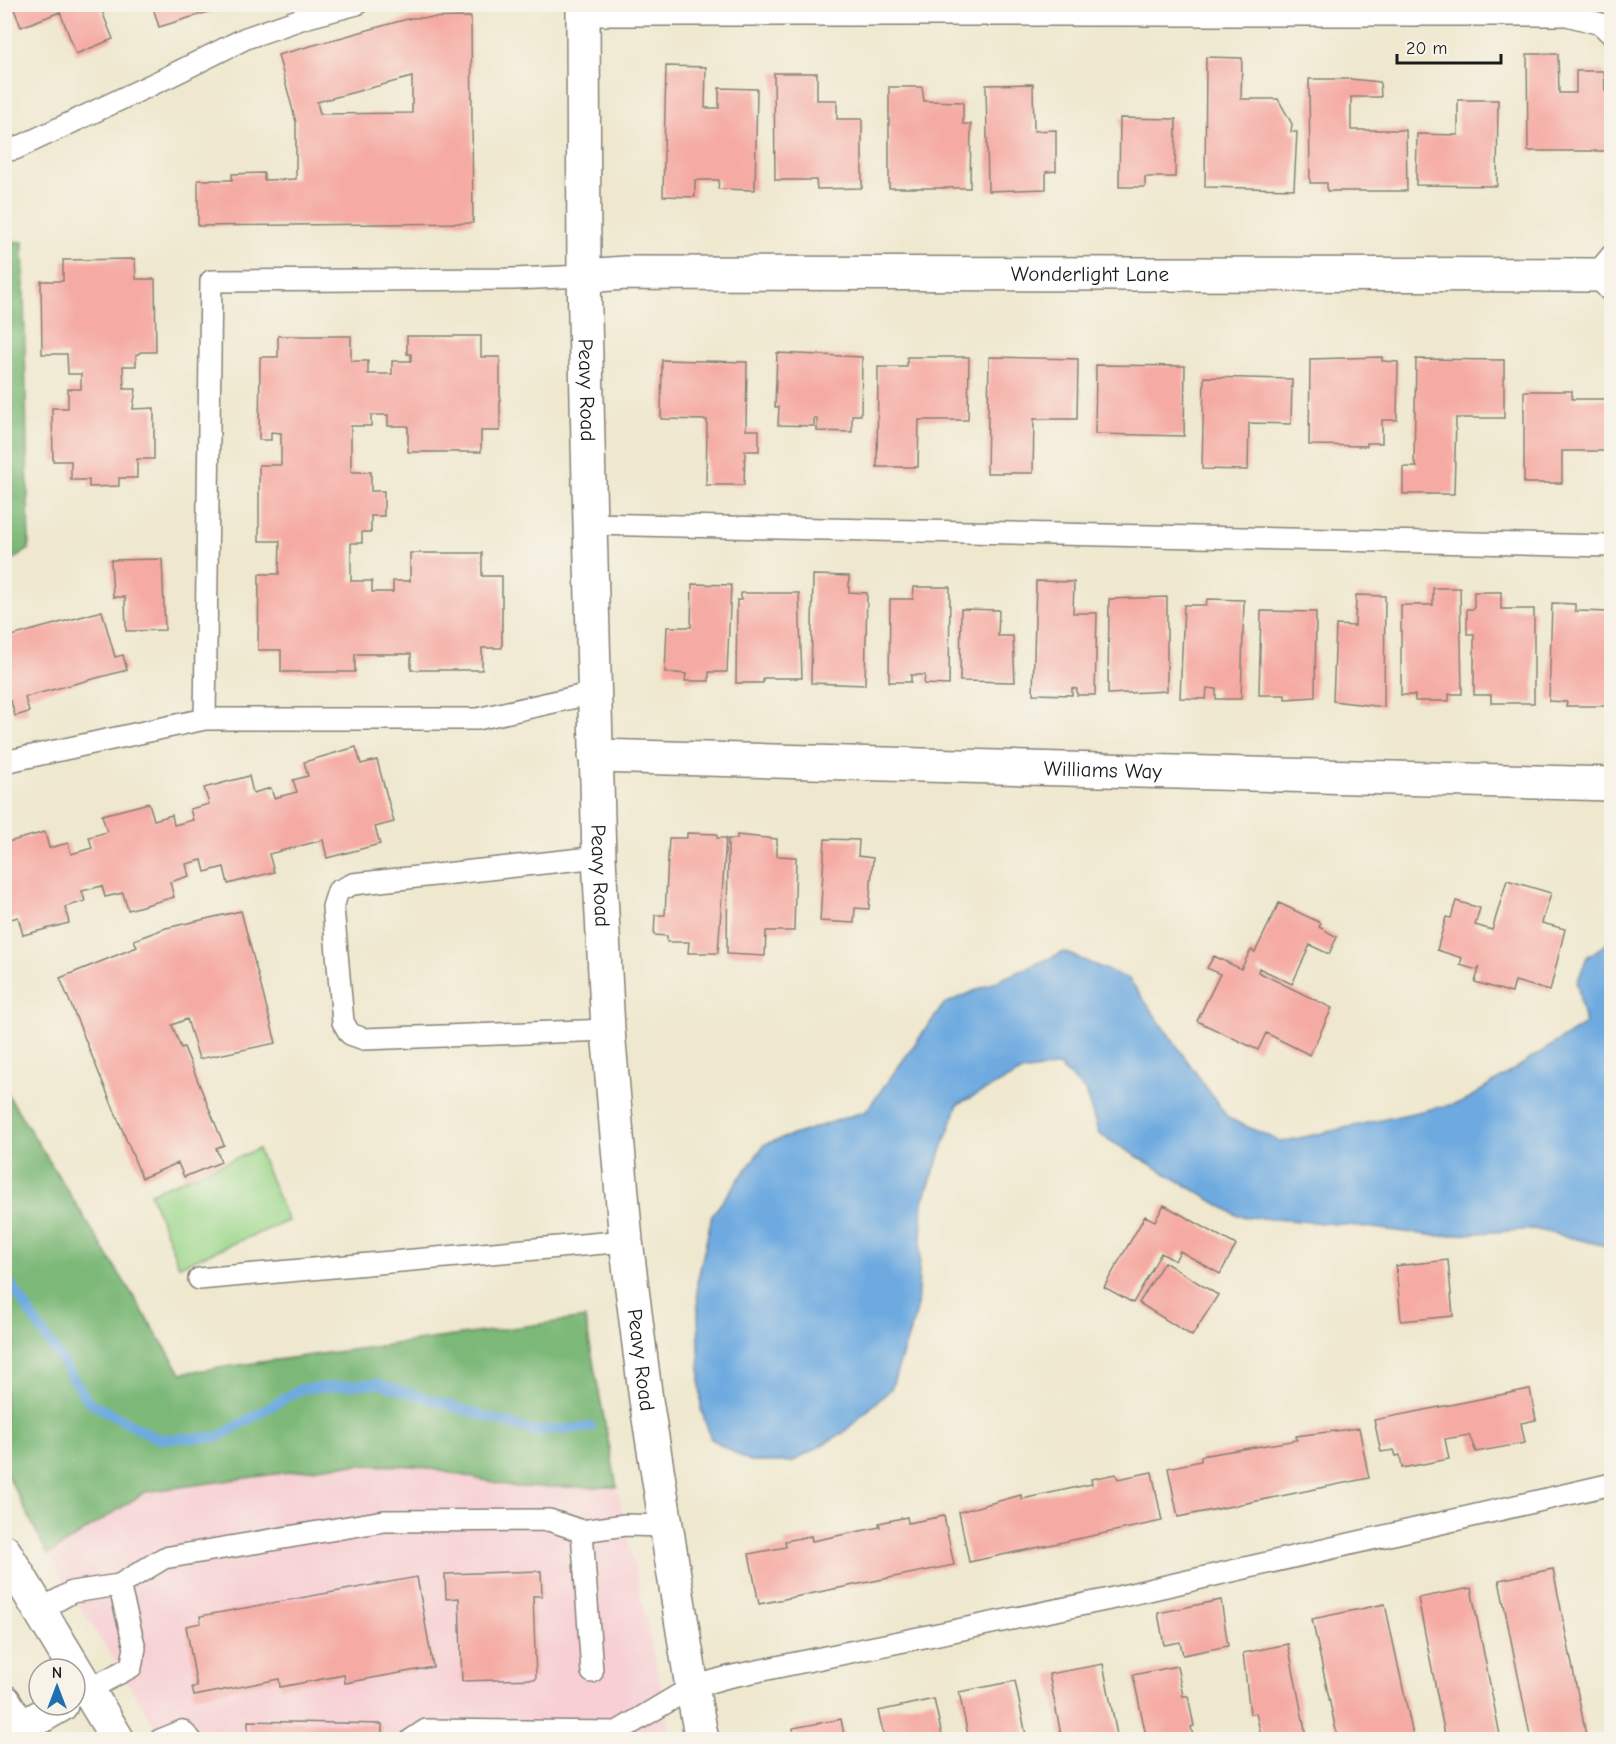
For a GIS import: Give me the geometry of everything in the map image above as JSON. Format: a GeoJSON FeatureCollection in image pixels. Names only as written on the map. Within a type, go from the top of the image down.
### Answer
{"type":"FeatureCollection","features":[{"type":"Feature","properties":{"kind":"street","name":"Peavy Road"},"geometry":{"type":"LineString","coordinates":[[583,10],[584,276],[595,756],[608,1030],[626,1241],[646,1400],[702,1740]]}},
{"type":"Feature","properties":{"kind":"street","name":"Wonderlight Lane"},"geometry":{"type":"LineString","coordinates":[[584,276],[626,273],[1606,274]]}},
{"type":"Feature","properties":{"kind":"street","name":"Williams Way"},"geometry":{"type":"LineString","coordinates":[[595,756],[1611,784]]}},
{"type":"Feature","properties":{"kind":"street"},"geometry":{"type":"LineString","coordinates":[[4,1551],[40,1610],[59,1657]]}},
{"type":"Feature","properties":{"kind":"street"},"geometry":{"type":"LineString","coordinates":[[87,1709],[118,1740]]}},
{"type":"Feature","properties":{"kind":"lane"},"geometry":{"type":"LineString","coordinates":[[4,151],[15,149],[246,38],[304,18],[357,4]]}},
{"type":"Feature","properties":{"kind":"lane"},"geometry":{"type":"LineString","coordinates":[[583,10],[1568,15],[1601,24],[1611,35]]}},
{"type":"Feature","properties":{"kind":"lane"},"geometry":{"type":"LineString","coordinates":[[205,720],[211,281],[514,279],[584,276]]}},
{"type":"Feature","properties":{"kind":"lane"},"geometry":{"type":"LineString","coordinates":[[590,524],[1611,546]]}},
{"type":"Feature","properties":{"kind":"lane"},"geometry":{"type":"LineString","coordinates":[[4,762],[205,720],[477,720],[594,693]]}},
{"type":"Feature","properties":{"kind":"lane"},"geometry":{"type":"LineString","coordinates":[[599,857],[353,885],[338,891],[333,907],[343,1022],[350,1034],[364,1039],[608,1030]]}},
{"type":"Feature","properties":{"kind":"lane"},"geometry":{"type":"LineString","coordinates":[[199,1279],[626,1241]]}},
{"type":"Feature","properties":{"kind":"lane"},"geometry":{"type":"LineString","coordinates":[[411,1740],[426,1730],[617,1736],[692,1687],[1105,1600],[1611,1484]]}},
{"type":"Feature","properties":{"kind":"lane"},"geometry":{"type":"LineString","coordinates":[[40,1610],[72,1592],[119,1585],[164,1558],[384,1521],[549,1520],[582,1531],[625,1524],[666,1526]]}},
{"type":"Feature","properties":{"kind":"lane"},"geometry":{"type":"LineString","coordinates":[[582,1531],[591,1672]]}},
{"type":"Feature","properties":{"kind":"lane"},"geometry":{"type":"LineString","coordinates":[[87,1691],[131,1667],[135,1648],[119,1585]]}},
{"type":"Feature","properties":{"kind":"lane"},"geometry":{"type":"LineString","coordinates":[[160,1740],[182,1731],[191,1740]]}},
{"type":"Feature","properties":{"kind":"shaded area"},"geometry":{"type":"Polygon","coordinates":[[[341,1465],[417,1466],[516,1487],[617,1487],[672,1739],[163,1739],[48,1555],[145,1492],[341,1465]]]}},
{"type":"Feature","properties":{"kind":"green space"},"geometry":{"type":"Polygon","coordinates":[[[5,241],[23,242],[29,549],[5,565],[5,241]]]}},
{"type":"Feature","properties":{"kind":"green space"},"geometry":{"type":"Polygon","coordinates":[[[5,1090],[181,1373],[585,1318],[617,1487],[516,1487],[417,1466],[341,1465],[145,1492],[48,1555],[5,1470],[5,1090]]]}},
{"type":"Feature","properties":{"kind":"green space"},"geometry":{"type":"Polygon","coordinates":[[[258,1149],[288,1221],[179,1266],[150,1193],[258,1149]]]}},
{"type":"Feature","properties":{"kind":"water"},"geometry":{"type":"Polygon","coordinates":[[[1612,942],[1611,1247],[1534,1229],[1437,1236],[1349,1225],[1238,1216],[1099,1134],[1085,1091],[1059,1066],[1021,1072],[958,1104],[923,1202],[917,1310],[891,1389],[843,1433],[792,1462],[750,1462],[711,1439],[701,1409],[697,1283],[712,1215],[765,1144],[866,1111],[944,1004],[1064,952],[1129,979],[1228,1118],[1281,1142],[1463,1102],[1585,1024],[1577,983],[1587,957],[1612,942]]]}},
{"type":"Feature","properties":{"kind":"building"},"geometry":{"type":"Polygon","coordinates":[[[12,4],[99,4],[113,39],[76,54],[60,12],[21,27],[12,4]]]}},
{"type":"Feature","properties":{"kind":"building"},"geometry":{"type":"Polygon","coordinates":[[[152,4],[231,4],[231,5],[159,27],[152,4]]]}},
{"type":"Feature","properties":{"kind":"building"},"geometry":{"type":"Polygon","coordinates":[[[471,17],[473,223],[198,226],[198,180],[232,180],[232,174],[264,173],[264,180],[296,179],[296,122],[278,55],[411,18],[471,17]],[[412,77],[317,102],[320,114],[412,113],[412,77]]]}},
{"type":"Feature","properties":{"kind":"building"},"geometry":{"type":"Polygon","coordinates":[[[1527,54],[1558,54],[1559,93],[1576,93],[1576,71],[1604,71],[1605,91],[1612,91],[1612,151],[1528,151],[1527,54]]]}},
{"type":"Feature","properties":{"kind":"building"},"geometry":{"type":"Polygon","coordinates":[[[1206,57],[1242,58],[1241,99],[1278,99],[1292,124],[1291,132],[1297,132],[1294,189],[1205,187],[1206,57]]]}},
{"type":"Feature","properties":{"kind":"building"},"geometry":{"type":"Polygon","coordinates":[[[666,66],[706,67],[705,108],[719,108],[719,88],[757,89],[755,190],[718,189],[719,180],[695,180],[695,197],[663,196],[666,66]]]}},
{"type":"Feature","properties":{"kind":"building"},"geometry":{"type":"Polygon","coordinates":[[[774,73],[817,73],[817,100],[837,100],[837,119],[862,119],[862,188],[817,189],[816,180],[775,180],[774,73]]]}},
{"type":"Feature","properties":{"kind":"building"},"geometry":{"type":"Polygon","coordinates":[[[1309,79],[1380,82],[1381,97],[1351,97],[1351,130],[1406,130],[1407,191],[1327,191],[1327,183],[1310,183],[1309,79]]]}},
{"type":"Feature","properties":{"kind":"building"},"geometry":{"type":"Polygon","coordinates":[[[1033,84],[1034,131],[1056,130],[1056,171],[1046,172],[1046,189],[988,191],[986,85],[1033,84]]]}},
{"type":"Feature","properties":{"kind":"building"},"geometry":{"type":"Polygon","coordinates":[[[889,87],[922,87],[924,101],[963,102],[963,124],[971,124],[970,188],[889,188],[889,87]]]}},
{"type":"Feature","properties":{"kind":"building"},"geometry":{"type":"Polygon","coordinates":[[[1458,100],[1498,100],[1497,186],[1416,185],[1417,134],[1458,135],[1458,100]]]}},
{"type":"Feature","properties":{"kind":"building"},"geometry":{"type":"Polygon","coordinates":[[[1120,118],[1176,119],[1175,177],[1145,177],[1145,187],[1119,187],[1120,118]]]}},
{"type":"Feature","properties":{"kind":"building"},"geometry":{"type":"Polygon","coordinates":[[[135,259],[136,279],[155,279],[156,352],[141,352],[136,355],[136,366],[123,366],[124,389],[136,389],[133,409],[154,408],[154,459],[137,459],[137,478],[119,478],[119,486],[89,487],[89,480],[71,480],[71,461],[53,461],[52,408],[68,408],[68,389],[81,389],[81,374],[68,374],[67,354],[42,354],[41,281],[63,281],[63,260],[135,259]]]}},
{"type":"Feature","properties":{"kind":"building"},"geometry":{"type":"Polygon","coordinates":[[[278,336],[351,336],[351,361],[368,361],[368,374],[392,374],[392,361],[411,361],[411,354],[407,354],[407,336],[481,336],[481,357],[500,357],[500,431],[481,431],[481,452],[408,452],[408,426],[388,426],[388,415],[371,415],[371,426],[351,426],[351,472],[371,472],[371,491],[384,491],[384,516],[371,516],[371,532],[362,532],[362,543],[351,543],[351,581],[372,581],[372,592],[393,592],[393,581],[410,581],[410,553],[482,553],[482,576],[502,576],[502,648],[482,648],[482,670],[411,670],[411,654],[355,654],[355,672],[281,672],[281,650],[258,650],[259,574],[279,574],[280,541],[259,541],[259,465],[281,465],[281,433],[271,432],[271,440],[259,440],[260,357],[278,357],[278,336]]]}},
{"type":"Feature","properties":{"kind":"building"},"geometry":{"type":"Polygon","coordinates":[[[777,353],[862,357],[861,415],[852,415],[852,432],[817,431],[817,418],[814,418],[814,426],[778,425],[779,407],[775,407],[777,353]]]}},
{"type":"Feature","properties":{"kind":"building"},"geometry":{"type":"Polygon","coordinates":[[[907,357],[969,357],[968,420],[919,420],[918,467],[877,467],[878,367],[907,367],[907,357]]]}},
{"type":"Feature","properties":{"kind":"building"},"geometry":{"type":"Polygon","coordinates":[[[989,357],[1078,359],[1077,419],[1034,419],[1033,473],[987,473],[989,357]]]}},
{"type":"Feature","properties":{"kind":"building"},"geometry":{"type":"Polygon","coordinates":[[[1382,357],[1382,361],[1398,362],[1397,420],[1382,420],[1382,443],[1367,443],[1367,446],[1309,445],[1310,359],[1382,357]]]}},
{"type":"Feature","properties":{"kind":"building"},"geometry":{"type":"Polygon","coordinates":[[[1416,359],[1504,360],[1504,418],[1456,418],[1454,494],[1403,494],[1403,467],[1417,467],[1414,461],[1416,359]]]}},
{"type":"Feature","properties":{"kind":"building"},"geometry":{"type":"Polygon","coordinates":[[[662,360],[747,362],[746,430],[759,430],[759,451],[745,451],[744,485],[706,485],[707,420],[661,419],[662,360]]]}},
{"type":"Feature","properties":{"kind":"building"},"geometry":{"type":"Polygon","coordinates":[[[1096,365],[1185,366],[1184,436],[1095,434],[1096,365]]]}},
{"type":"Feature","properties":{"kind":"building"},"geometry":{"type":"Polygon","coordinates":[[[1204,377],[1292,379],[1291,424],[1249,423],[1248,470],[1202,469],[1204,377]]]}},
{"type":"Feature","properties":{"kind":"building"},"geometry":{"type":"Polygon","coordinates":[[[1524,391],[1572,391],[1572,399],[1612,399],[1612,451],[1562,451],[1562,483],[1524,483],[1524,391]]]}},
{"type":"Feature","properties":{"kind":"building"},"geometry":{"type":"Polygon","coordinates":[[[162,559],[165,630],[126,631],[125,597],[113,597],[111,560],[162,559]]]}},
{"type":"Feature","properties":{"kind":"building"},"geometry":{"type":"Polygon","coordinates":[[[813,575],[849,576],[849,592],[867,593],[865,685],[811,683],[813,575]]]}},
{"type":"Feature","properties":{"kind":"building"},"geometry":{"type":"Polygon","coordinates":[[[1036,581],[1074,582],[1073,613],[1097,613],[1095,695],[1077,695],[1077,689],[1072,688],[1072,695],[1033,694],[1036,581]]]}},
{"type":"Feature","properties":{"kind":"building"},"geometry":{"type":"Polygon","coordinates":[[[692,584],[731,585],[727,672],[709,672],[709,681],[685,681],[686,674],[665,672],[667,627],[691,627],[692,584]]]}},
{"type":"Feature","properties":{"kind":"building"},"geometry":{"type":"Polygon","coordinates":[[[914,587],[950,587],[949,685],[924,684],[925,675],[911,675],[911,682],[889,682],[890,599],[913,599],[914,587]]]}},
{"type":"Feature","properties":{"kind":"building"},"geometry":{"type":"Polygon","coordinates":[[[1433,588],[1460,588],[1462,694],[1449,694],[1449,701],[1415,701],[1415,695],[1401,695],[1401,605],[1433,605],[1433,588]]]}},
{"type":"Feature","properties":{"kind":"building"},"geometry":{"type":"Polygon","coordinates":[[[1474,592],[1501,592],[1501,609],[1534,609],[1534,703],[1491,703],[1491,695],[1474,695],[1474,634],[1467,634],[1467,609],[1474,609],[1474,592]]]}},
{"type":"Feature","properties":{"kind":"building"},"geometry":{"type":"Polygon","coordinates":[[[741,593],[799,593],[802,678],[763,678],[763,683],[736,683],[737,600],[741,600],[741,593]]]}},
{"type":"Feature","properties":{"kind":"building"},"geometry":{"type":"Polygon","coordinates":[[[1356,595],[1385,596],[1384,707],[1333,701],[1336,625],[1355,626],[1356,595]]]}},
{"type":"Feature","properties":{"kind":"building"},"geometry":{"type":"Polygon","coordinates":[[[1167,597],[1167,691],[1108,694],[1109,599],[1167,597]]]}},
{"type":"Feature","properties":{"kind":"building"},"geometry":{"type":"Polygon","coordinates":[[[1207,599],[1244,600],[1241,699],[1216,699],[1216,689],[1207,688],[1206,699],[1180,698],[1184,605],[1206,605],[1207,599]]]}},
{"type":"Feature","properties":{"kind":"building"},"geometry":{"type":"Polygon","coordinates":[[[1552,603],[1575,604],[1575,611],[1612,612],[1610,706],[1566,706],[1567,702],[1549,701],[1552,603]]]}},
{"type":"Feature","properties":{"kind":"building"},"geometry":{"type":"Polygon","coordinates":[[[961,609],[999,610],[998,636],[1013,636],[1015,682],[960,681],[961,609]]]}},
{"type":"Feature","properties":{"kind":"building"},"geometry":{"type":"Polygon","coordinates":[[[102,611],[115,657],[123,655],[127,670],[25,697],[29,712],[15,716],[11,701],[4,702],[4,638],[102,611]]]}},
{"type":"Feature","properties":{"kind":"building"},"geometry":{"type":"Polygon","coordinates":[[[1261,611],[1316,612],[1315,697],[1285,699],[1285,695],[1259,695],[1261,611]]]}},
{"type":"Feature","properties":{"kind":"building"},"geometry":{"type":"Polygon","coordinates":[[[356,747],[361,764],[377,760],[394,822],[375,827],[380,844],[327,858],[323,840],[269,854],[274,872],[228,884],[224,867],[205,872],[202,860],[186,864],[189,876],[170,882],[174,897],[128,910],[123,893],[105,897],[102,886],[82,891],[85,901],[65,907],[69,923],[23,935],[18,917],[4,921],[4,843],[45,832],[49,848],[68,843],[71,854],[92,848],[89,837],[107,832],[102,815],[149,803],[154,820],[172,815],[174,825],[193,820],[190,809],[209,804],[204,788],[249,776],[253,793],[271,788],[274,798],[297,792],[293,780],[308,776],[304,762],[356,747]]]}},
{"type":"Feature","properties":{"kind":"building"},"geometry":{"type":"Polygon","coordinates":[[[687,833],[717,834],[717,838],[726,838],[718,953],[688,953],[689,942],[667,942],[667,936],[654,935],[655,915],[665,915],[669,838],[687,838],[687,833]]]}},
{"type":"Feature","properties":{"kind":"building"},"geometry":{"type":"Polygon","coordinates":[[[737,835],[777,839],[777,856],[796,857],[794,931],[766,931],[765,956],[727,954],[728,839],[737,839],[737,835]]]}},
{"type":"Feature","properties":{"kind":"building"},"geometry":{"type":"Polygon","coordinates":[[[825,839],[859,840],[858,856],[873,858],[869,909],[855,908],[854,923],[820,921],[825,839]]]}},
{"type":"Feature","properties":{"kind":"building"},"geometry":{"type":"Polygon","coordinates":[[[1507,880],[1551,893],[1542,923],[1565,929],[1550,991],[1515,981],[1512,993],[1475,982],[1480,966],[1477,970],[1460,965],[1462,958],[1437,950],[1446,917],[1451,918],[1456,901],[1480,908],[1475,925],[1492,930],[1507,880]]]}},
{"type":"Feature","properties":{"kind":"building"},"geometry":{"type":"Polygon","coordinates":[[[1279,903],[1321,923],[1319,927],[1337,937],[1329,954],[1310,945],[1292,984],[1259,968],[1258,972],[1332,1008],[1310,1055],[1266,1033],[1258,1050],[1197,1021],[1220,974],[1207,968],[1214,956],[1241,969],[1251,950],[1255,952],[1279,903]]]}},
{"type":"Feature","properties":{"kind":"building"},"geometry":{"type":"Polygon","coordinates":[[[241,911],[276,1043],[199,1059],[187,1019],[172,1025],[181,1048],[184,1047],[224,1145],[216,1148],[221,1162],[184,1177],[178,1163],[142,1178],[60,978],[137,947],[134,940],[166,928],[241,911]]]}},
{"type":"Feature","properties":{"kind":"building"},"geometry":{"type":"Polygon","coordinates":[[[1164,1205],[1236,1245],[1220,1274],[1180,1251],[1175,1261],[1161,1253],[1133,1303],[1104,1287],[1145,1216],[1155,1221],[1164,1205]]]}},
{"type":"Feature","properties":{"kind":"building"},"geometry":{"type":"Polygon","coordinates":[[[1448,1260],[1453,1316],[1401,1321],[1396,1266],[1448,1260]]]}},
{"type":"Feature","properties":{"kind":"building"},"geometry":{"type":"Polygon","coordinates":[[[1164,1262],[1218,1295],[1192,1336],[1139,1303],[1164,1262]]]}},
{"type":"Feature","properties":{"kind":"building"},"geometry":{"type":"Polygon","coordinates":[[[1530,1389],[1536,1420],[1521,1423],[1525,1443],[1476,1452],[1469,1435],[1445,1439],[1449,1459],[1402,1468],[1400,1455],[1396,1456],[1394,1450],[1381,1452],[1374,1420],[1530,1389]]]}},
{"type":"Feature","properties":{"kind":"building"},"geometry":{"type":"Polygon","coordinates":[[[1359,1428],[1369,1478],[1178,1517],[1168,1468],[1201,1461],[1201,1456],[1297,1440],[1296,1436],[1359,1428]]]}},
{"type":"Feature","properties":{"kind":"building"},"geometry":{"type":"Polygon","coordinates":[[[1152,1472],[1162,1521],[969,1562],[959,1512],[1021,1495],[1022,1499],[1092,1484],[1091,1479],[1116,1474],[1118,1479],[1152,1472]]]}},
{"type":"Feature","properties":{"kind":"building"},"geometry":{"type":"Polygon","coordinates":[[[944,1516],[954,1565],[759,1604],[749,1554],[786,1547],[785,1541],[811,1536],[812,1541],[880,1527],[879,1523],[907,1517],[908,1523],[944,1516]]]}},
{"type":"Feature","properties":{"kind":"building"},"geometry":{"type":"Polygon","coordinates":[[[1553,1569],[1587,1740],[1531,1740],[1499,1580],[1553,1569]]]}},
{"type":"Feature","properties":{"kind":"building"},"geometry":{"type":"Polygon","coordinates":[[[541,1571],[542,1596],[533,1596],[536,1679],[462,1681],[459,1598],[446,1599],[445,1574],[541,1571]]]}},
{"type":"Feature","properties":{"kind":"building"},"geometry":{"type":"Polygon","coordinates":[[[417,1577],[433,1667],[345,1683],[344,1675],[280,1687],[279,1679],[194,1696],[192,1687],[197,1687],[186,1626],[201,1623],[200,1616],[417,1577]]]}},
{"type":"Feature","properties":{"kind":"building"},"geometry":{"type":"Polygon","coordinates":[[[1471,1588],[1501,1740],[1446,1740],[1418,1598],[1471,1588]]]}},
{"type":"Feature","properties":{"kind":"building"},"geometry":{"type":"Polygon","coordinates":[[[1221,1600],[1228,1646],[1183,1655],[1180,1642],[1164,1645],[1158,1613],[1221,1600]]]}},
{"type":"Feature","properties":{"kind":"building"},"geometry":{"type":"Polygon","coordinates":[[[1385,1604],[1414,1740],[1338,1740],[1312,1619],[1385,1604]]]}},
{"type":"Feature","properties":{"kind":"building"},"geometry":{"type":"Polygon","coordinates":[[[1288,1644],[1307,1740],[1262,1740],[1256,1713],[1250,1714],[1243,1653],[1288,1644]]]}},
{"type":"Feature","properties":{"kind":"building"},"geometry":{"type":"Polygon","coordinates":[[[1103,1664],[1118,1740],[1062,1740],[1049,1674],[1103,1664]]]}},
{"type":"Feature","properties":{"kind":"building"},"geometry":{"type":"Polygon","coordinates":[[[1177,1666],[1183,1696],[1188,1696],[1194,1726],[1191,1727],[1194,1740],[1147,1740],[1133,1675],[1177,1666]]]}},
{"type":"Feature","properties":{"kind":"building"},"geometry":{"type":"Polygon","coordinates":[[[1015,1681],[1027,1740],[969,1740],[959,1692],[1015,1681]]]}},
{"type":"Feature","properties":{"kind":"building"},"geometry":{"type":"Polygon","coordinates":[[[934,1699],[943,1740],[885,1740],[878,1711],[934,1699]]]}},
{"type":"Feature","properties":{"kind":"building"},"geometry":{"type":"Polygon","coordinates":[[[841,1719],[845,1740],[795,1740],[793,1728],[841,1719]]]}},
{"type":"Feature","properties":{"kind":"building"},"geometry":{"type":"Polygon","coordinates":[[[248,1721],[382,1724],[382,1740],[248,1740],[248,1721]]]}},
{"type":"Feature","properties":{"kind":"waterway"},"geometry":{"type":"LineString","coordinates":[[4,1274],[89,1402],[158,1439],[218,1437],[301,1389],[377,1383],[533,1431],[591,1427]]}}]}
